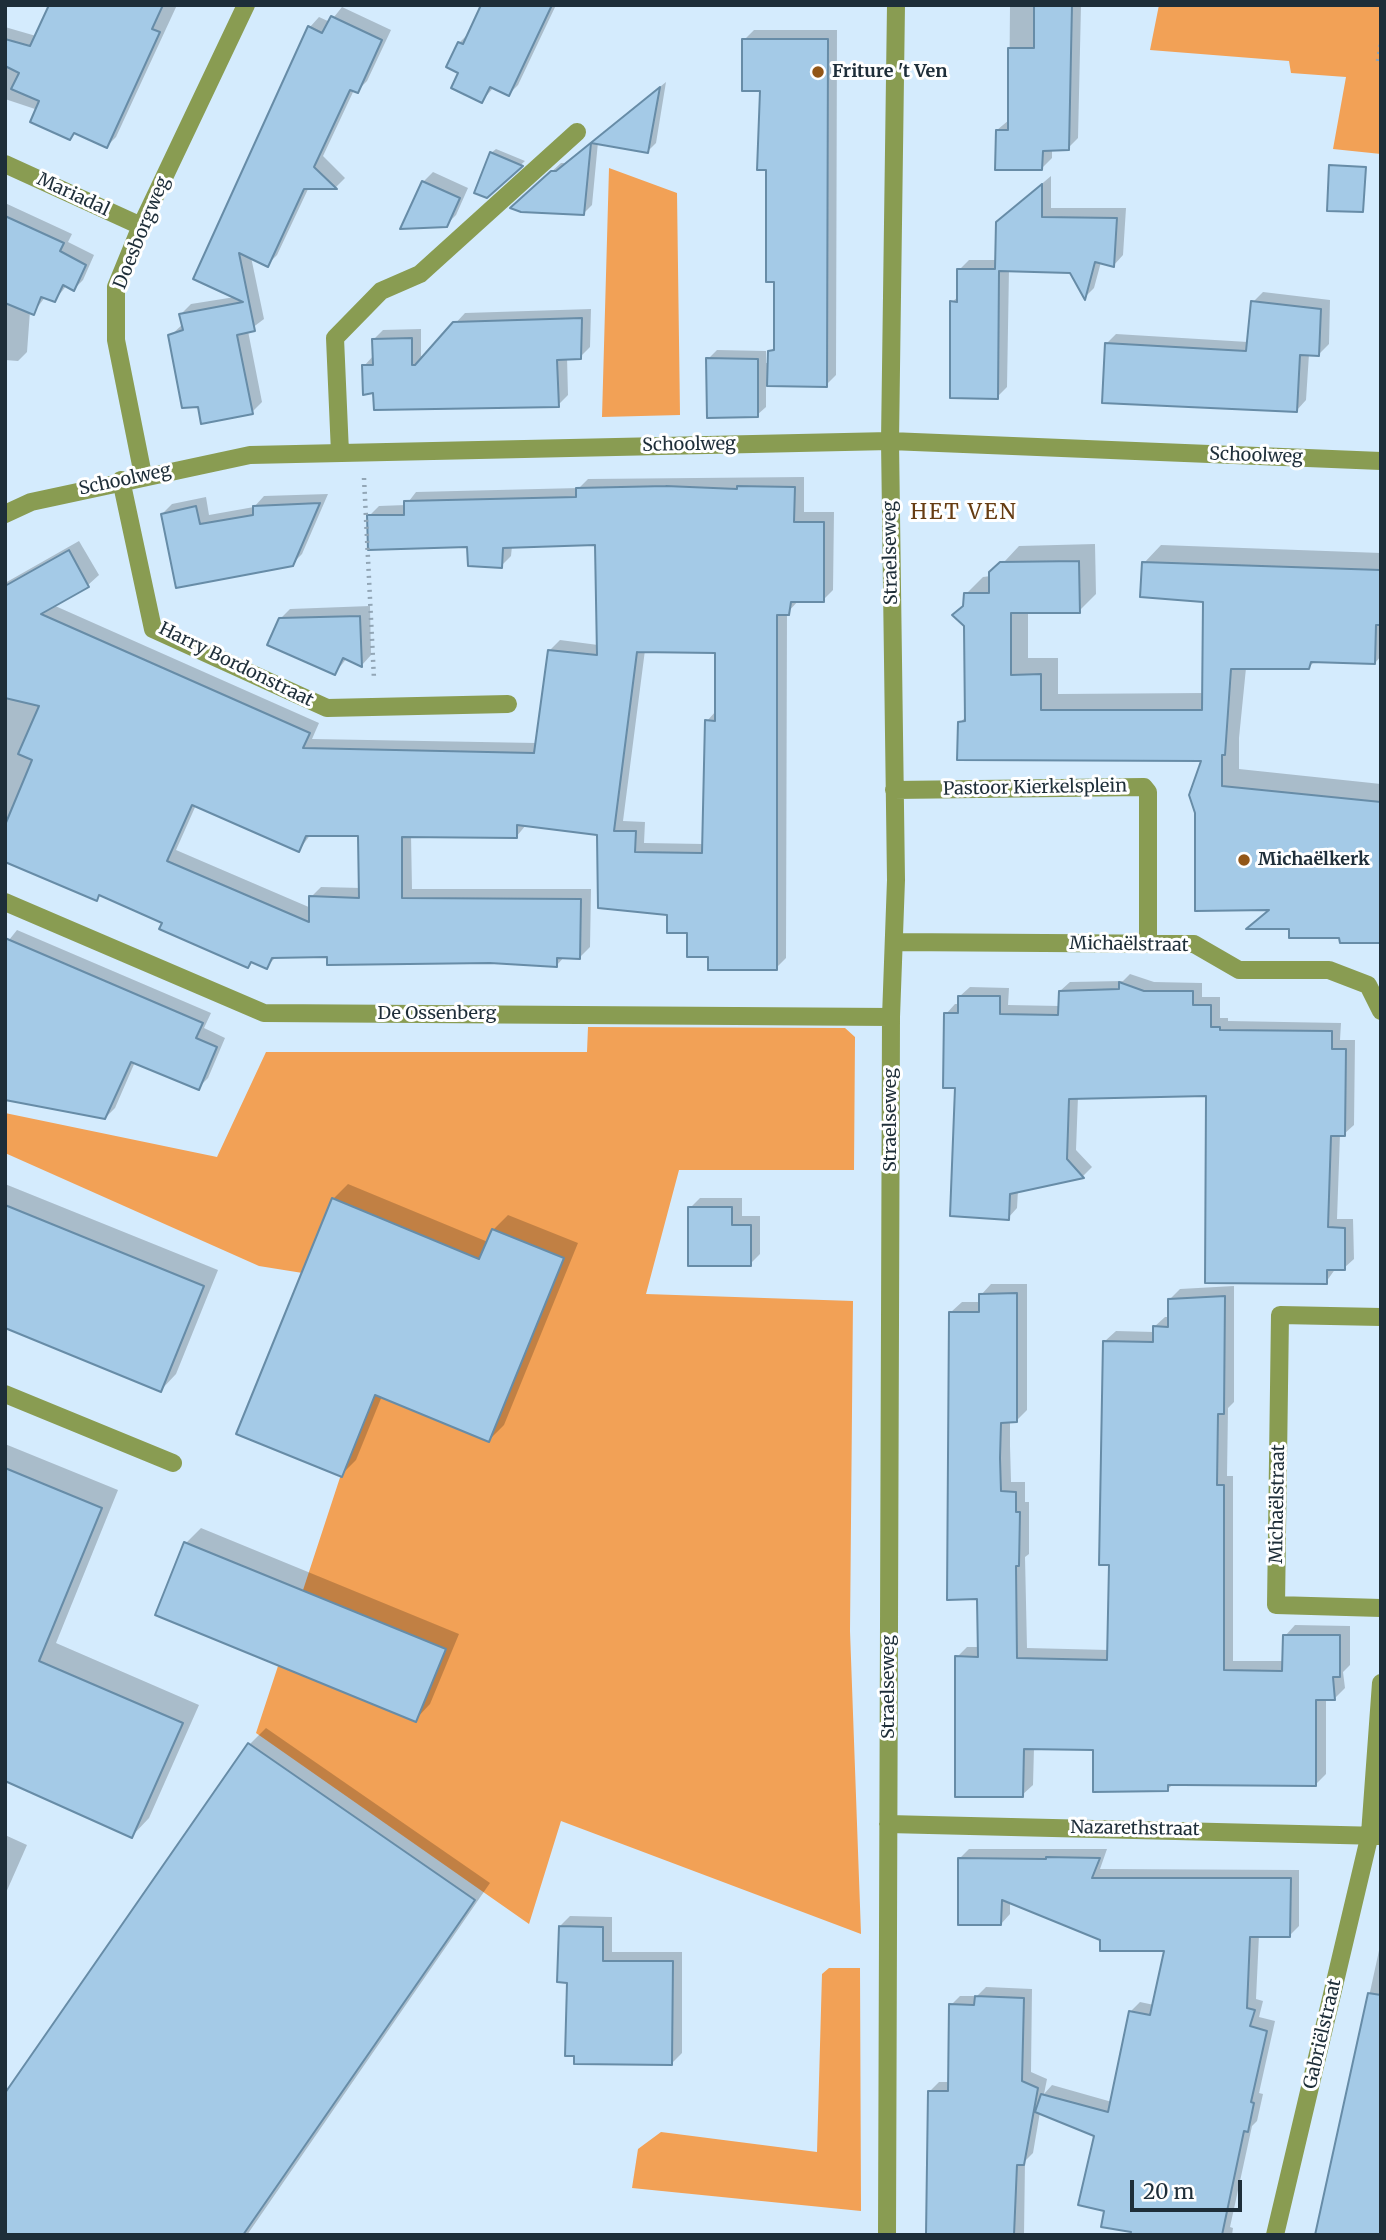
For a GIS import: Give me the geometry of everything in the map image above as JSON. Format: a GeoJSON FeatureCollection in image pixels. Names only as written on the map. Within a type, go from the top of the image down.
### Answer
{"type":"FeatureCollection","features":[{"type":"Feature","properties":{"kind":"street","name":"Doesborgweg"},"geometry":{"type":"LineString","coordinates":[[143,475],[116,340],[116,286],[141,226],[246,5]]}},
{"type":"Feature","properties":{"kind":"street","name":"Straelseweg"},"geometry":{"type":"LineString","coordinates":[[887,2235],[891,1017],[894,942],[890,441],[896,5]]}},
{"type":"Feature","properties":{"kind":"street"},"geometry":{"type":"LineString","coordinates":[[340,453],[335,338],[381,291],[420,274],[577,132]]}},
{"type":"Feature","properties":{"kind":"street","name":"Mariadal"},"geometry":{"type":"LineString","coordinates":[[5,164],[141,226]]}},
{"type":"Feature","properties":{"kind":"street","name":"Schoolweg"},"geometry":{"type":"LineString","coordinates":[[5,514],[31,502],[121,480],[250,455],[890,441],[1381,461]]}},
{"type":"Feature","properties":{"kind":"street","name":"Harry Bordonstraat"},"geometry":{"type":"LineString","coordinates":[[121,480],[153,629],[327,708],[508,704]]}},
{"type":"Feature","properties":{"kind":"street","name":"Pastoor Kierkelsplein"},"geometry":{"type":"LineString","coordinates":[[894,790],[1144,787],[1148,792],[1148,944]]}},
{"type":"Feature","properties":{"kind":"street","name":"De Ossenberg"},"geometry":{"type":"LineString","coordinates":[[5,902],[264,1013],[891,1017]]}},
{"type":"Feature","properties":{"kind":"street","name":"Michaëlstraat"},"geometry":{"type":"LineString","coordinates":[[894,942],[1194,944],[1239,970],[1329,970],[1368,985],[1381,1011]]}},
{"type":"Feature","properties":{"kind":"street","name":"Michaëlstraat"},"geometry":{"type":"LineString","coordinates":[[1381,1317],[1280,1315],[1276,1605],[1381,1608]]}},
{"type":"Feature","properties":{"kind":"street"},"geometry":{"type":"LineString","coordinates":[[5,1394],[173,1463]]}},
{"type":"Feature","properties":{"kind":"street"},"geometry":{"type":"LineString","coordinates":[[1375,1835],[1381,1683]]}},
{"type":"Feature","properties":{"kind":"street","name":"Nazarethstraat"},"geometry":{"type":"LineString","coordinates":[[888,1824],[1375,1835]]}},
{"type":"Feature","properties":{"kind":"street","name":"Gabriëlstraat"},"geometry":{"type":"LineString","coordinates":[[1276,2235],[1375,1835]]}},
{"type":"Feature","properties":{"kind":"path"},"geometry":{"type":"LineString","coordinates":[[1378,61],[1381,43]]}},
{"type":"Feature","properties":{"kind":"path"},"geometry":{"type":"LineString","coordinates":[[362,453],[375,707]]}},
{"type":"Feature","properties":{"kind":"shaded area"},"geometry":{"type":"Polygon","coordinates":[[[1159,5],[1381,5],[1381,154],[1333,149],[1346,77],[1291,73],[1289,61],[1150,50],[1159,5]]]}},
{"type":"Feature","properties":{"kind":"shaded area"},"geometry":{"type":"Polygon","coordinates":[[[609,168],[677,193],[680,415],[602,417],[609,168]]]}},
{"type":"Feature","properties":{"kind":"shaded area"},"geometry":{"type":"Polygon","coordinates":[[[588,1027],[845,1028],[855,1037],[854,1170],[679,1170],[646,1294],[853,1301],[850,1631],[861,1934],[561,1821],[529,1924],[256,1733],[402,1289],[259,1266],[5,1153],[5,1113],[217,1157],[266,1052],[587,1052],[588,1027]]]}},
{"type":"Feature","properties":{"kind":"shaded area"},"geometry":{"type":"Polygon","coordinates":[[[829,1968],[860,1968],[861,2211],[632,2188],[638,2149],[661,2132],[817,2152],[822,1974],[829,1968]]]}},
{"type":"Feature","properties":{"kind":"building"},"geometry":{"type":"Polygon","coordinates":[[[49,5],[163,5],[152,29],[160,32],[107,148],[74,133],[70,140],[30,122],[39,101],[11,89],[19,73],[5,66],[5,39],[30,46],[49,5]]]}},
{"type":"Feature","properties":{"kind":"building"},"geometry":{"type":"Polygon","coordinates":[[[481,5],[552,5],[509,96],[490,87],[482,103],[451,88],[458,73],[446,67],[458,42],[463,44],[481,5]]]}},
{"type":"Feature","properties":{"kind":"building"},"geometry":{"type":"Polygon","coordinates":[[[1034,5],[1072,5],[1069,150],[1043,151],[1042,170],[995,170],[996,130],[1008,130],[1008,48],[1034,48],[1034,5]]]}},
{"type":"Feature","properties":{"kind":"building"},"geometry":{"type":"Polygon","coordinates":[[[331,16],[382,40],[358,93],[350,90],[314,167],[337,189],[304,189],[268,267],[239,253],[255,331],[237,335],[253,414],[201,424],[198,407],[182,408],[168,335],[183,330],[179,314],[243,302],[193,279],[308,26],[322,33],[331,16]]]}},
{"type":"Feature","properties":{"kind":"building"},"geometry":{"type":"Polygon","coordinates":[[[742,39],[828,39],[827,387],[767,386],[768,351],[774,350],[774,282],[766,282],[766,170],[757,170],[760,91],[742,91],[742,39]]]}},
{"type":"Feature","properties":{"kind":"building"},"geometry":{"type":"Polygon","coordinates":[[[660,87],[648,153],[591,143],[584,215],[521,212],[510,208],[551,171],[556,171],[660,87]]]}},
{"type":"Feature","properties":{"kind":"building"},"geometry":{"type":"Polygon","coordinates":[[[490,152],[523,166],[487,198],[474,193],[490,152]]]}},
{"type":"Feature","properties":{"kind":"building"},"geometry":{"type":"Polygon","coordinates":[[[1329,165],[1366,167],[1363,212],[1327,211],[1329,165]]]}},
{"type":"Feature","properties":{"kind":"building"},"geometry":{"type":"Polygon","coordinates":[[[422,181],[460,198],[447,227],[400,229],[422,181]]]}},
{"type":"Feature","properties":{"kind":"building"},"geometry":{"type":"Polygon","coordinates":[[[1042,184],[1042,217],[1117,218],[1114,267],[1095,262],[1085,300],[1070,273],[999,271],[998,399],[950,398],[950,301],[957,302],[957,269],[995,269],[996,222],[1042,184]]]}},
{"type":"Feature","properties":{"kind":"building"},"geometry":{"type":"Polygon","coordinates":[[[5,216],[64,243],[60,251],[86,265],[74,291],[63,285],[55,302],[41,297],[34,315],[5,303],[5,216]]]}},
{"type":"Feature","properties":{"kind":"building"},"geometry":{"type":"Polygon","coordinates":[[[1251,301],[1321,309],[1319,356],[1300,355],[1297,412],[1102,403],[1105,343],[1246,351],[1251,301]]]}},
{"type":"Feature","properties":{"kind":"building"},"geometry":{"type":"Polygon","coordinates":[[[582,318],[581,359],[557,360],[559,407],[374,410],[373,393],[363,395],[362,365],[373,365],[372,339],[412,338],[412,365],[415,365],[453,322],[582,318]]]}},
{"type":"Feature","properties":{"kind":"building"},"geometry":{"type":"Polygon","coordinates":[[[706,358],[758,359],[758,417],[707,418],[706,358]]]}},
{"type":"Feature","properties":{"kind":"building"},"geometry":{"type":"Polygon","coordinates":[[[795,487],[794,522],[824,522],[824,602],[791,602],[789,615],[777,615],[777,970],[708,970],[708,957],[687,957],[687,933],[667,933],[667,915],[598,908],[597,835],[517,825],[517,838],[402,837],[402,898],[581,899],[580,959],[557,958],[557,967],[490,963],[327,965],[327,957],[272,958],[267,969],[251,962],[248,968],[159,929],[162,923],[99,895],[97,901],[5,862],[5,825],[32,760],[18,754],[39,706],[5,698],[5,586],[69,550],[89,587],[41,614],[310,733],[303,748],[534,753],[548,650],[597,655],[595,545],[503,548],[502,568],[468,566],[467,547],[368,550],[367,515],[404,515],[404,501],[576,497],[576,488],[795,487]],[[637,652],[614,831],[636,831],[635,852],[702,853],[705,720],[715,721],[715,653],[637,652]],[[192,805],[167,861],[309,922],[309,896],[359,898],[358,836],[306,836],[299,852],[192,805]]]}},
{"type":"Feature","properties":{"kind":"building"},"geometry":{"type":"Polygon","coordinates":[[[320,503],[293,566],[176,588],[161,514],[196,506],[200,524],[253,515],[253,506],[320,503]]]}},
{"type":"Feature","properties":{"kind":"building"},"geometry":{"type":"Polygon","coordinates":[[[1079,561],[1080,613],[1011,613],[1011,675],[1041,674],[1041,710],[1202,710],[1203,602],[1140,597],[1142,562],[1381,570],[1381,625],[1376,625],[1375,664],[1311,662],[1309,669],[1231,669],[1225,755],[1222,755],[1222,786],[1381,802],[1381,943],[1340,943],[1339,938],[1289,938],[1289,929],[1246,929],[1269,910],[1195,911],[1195,813],[1189,795],[1201,761],[957,760],[958,722],[965,721],[964,626],[952,615],[963,606],[964,593],[989,593],[989,572],[1000,562],[1079,561]]]}},
{"type":"Feature","properties":{"kind":"building"},"geometry":{"type":"Polygon","coordinates":[[[360,616],[362,667],[343,658],[335,675],[267,645],[279,618],[360,616]]]}},
{"type":"Feature","properties":{"kind":"building"},"geometry":{"type":"Polygon","coordinates":[[[5,938],[203,1023],[196,1038],[217,1047],[199,1090],[131,1062],[105,1119],[5,1100],[5,938]]]}},
{"type":"Feature","properties":{"kind":"building"},"geometry":{"type":"Polygon","coordinates":[[[1119,982],[1144,991],[1193,991],[1193,1005],[1211,1005],[1211,1027],[1220,1027],[1220,1030],[1332,1031],[1332,1049],[1346,1049],[1345,1136],[1331,1136],[1328,1227],[1345,1228],[1345,1270],[1327,1270],[1327,1284],[1205,1283],[1206,1096],[1069,1099],[1067,1159],[1084,1178],[1010,1194],[1009,1220],[950,1216],[955,1088],[943,1088],[944,1013],[958,1013],[958,996],[1000,996],[1000,1014],[1058,1015],[1059,991],[1119,989],[1119,982]]]}},
{"type":"Feature","properties":{"kind":"building"},"geometry":{"type":"Polygon","coordinates":[[[332,1198],[479,1259],[492,1229],[564,1258],[489,1442],[375,1395],[342,1477],[236,1434],[332,1198]]]}},
{"type":"Feature","properties":{"kind":"building"},"geometry":{"type":"Polygon","coordinates":[[[5,1205],[204,1286],[161,1392],[5,1328],[5,1205]]]}},
{"type":"Feature","properties":{"kind":"building"},"geometry":{"type":"Polygon","coordinates":[[[688,1207],[732,1207],[732,1225],[751,1225],[751,1266],[688,1266],[688,1207]]]}},
{"type":"Feature","properties":{"kind":"building"},"geometry":{"type":"Polygon","coordinates":[[[1017,1293],[1017,1422],[1001,1423],[1000,1458],[1001,1491],[1016,1492],[1016,1512],[1020,1512],[1019,1566],[1016,1566],[1017,1658],[1107,1660],[1109,1565],[1099,1565],[1103,1341],[1153,1342],[1153,1326],[1168,1327],[1168,1299],[1225,1296],[1224,1414],[1218,1414],[1217,1485],[1224,1485],[1224,1670],[1282,1671],[1283,1635],[1340,1635],[1340,1677],[1333,1677],[1335,1700],[1316,1700],[1316,1786],[1168,1785],[1168,1791],[1093,1792],[1093,1750],[1024,1749],[1023,1797],[955,1797],[955,1656],[978,1657],[977,1599],[947,1600],[949,1312],[979,1312],[979,1294],[1017,1293]]]}},
{"type":"Feature","properties":{"kind":"building"},"geometry":{"type":"Polygon","coordinates":[[[5,1468],[102,1508],[39,1661],[183,1723],[132,1838],[5,1781],[5,1468]]]}},
{"type":"Feature","properties":{"kind":"building"},"geometry":{"type":"Polygon","coordinates":[[[184,1542],[446,1649],[416,1722],[155,1615],[184,1542]]]}},
{"type":"Feature","properties":{"kind":"building"},"geometry":{"type":"Polygon","coordinates":[[[248,1743],[475,1900],[243,2235],[5,2235],[5,2093],[248,1743]]]}},
{"type":"Feature","properties":{"kind":"building"},"geometry":{"type":"Polygon","coordinates":[[[958,1858],[1100,1858],[1092,1878],[1291,1878],[1290,1937],[1250,1937],[1247,2008],[1255,2010],[1250,2026],[1267,2031],[1251,2102],[1254,2103],[1248,2132],[1244,2131],[1222,2235],[1130,2235],[1131,2232],[1101,2227],[1104,2211],[1078,2205],[1094,2136],[1035,2112],[1041,2094],[1108,2112],[1129,2011],[1150,2015],[1164,1951],[1100,1951],[1100,1940],[1002,1900],[1001,1925],[958,1925],[958,1858]]]}},
{"type":"Feature","properties":{"kind":"building"},"geometry":{"type":"Polygon","coordinates":[[[559,1926],[603,1927],[603,1961],[673,1961],[672,2065],[574,2064],[574,2056],[565,2056],[567,1983],[557,1982],[559,1926]]]}},
{"type":"Feature","properties":{"kind":"building"},"geometry":{"type":"Polygon","coordinates":[[[1368,1993],[1381,1995],[1381,2235],[1315,2235],[1368,1993]]]}},
{"type":"Feature","properties":{"kind":"building"},"geometry":{"type":"Polygon","coordinates":[[[975,1996],[1024,1998],[1022,2081],[1038,2088],[1024,2165],[1017,2165],[1014,2235],[926,2235],[928,2091],[948,2091],[949,2004],[974,2005],[975,1996]]]}},
{"type":"Feature","properties":{"kind":"place","name":"Friture 't Ven"},"geometry":{"type":"Point","coordinates":[818,72]}},
{"type":"Feature","properties":{"kind":"place","name":"Michaëlkerk"},"geometry":{"type":"Point","coordinates":[1244,860]}},
{"type":"Feature","properties":{"kind":"district","name":"HET VEN"},"geometry":{"type":"Point","coordinates":[964,513]}}]}
